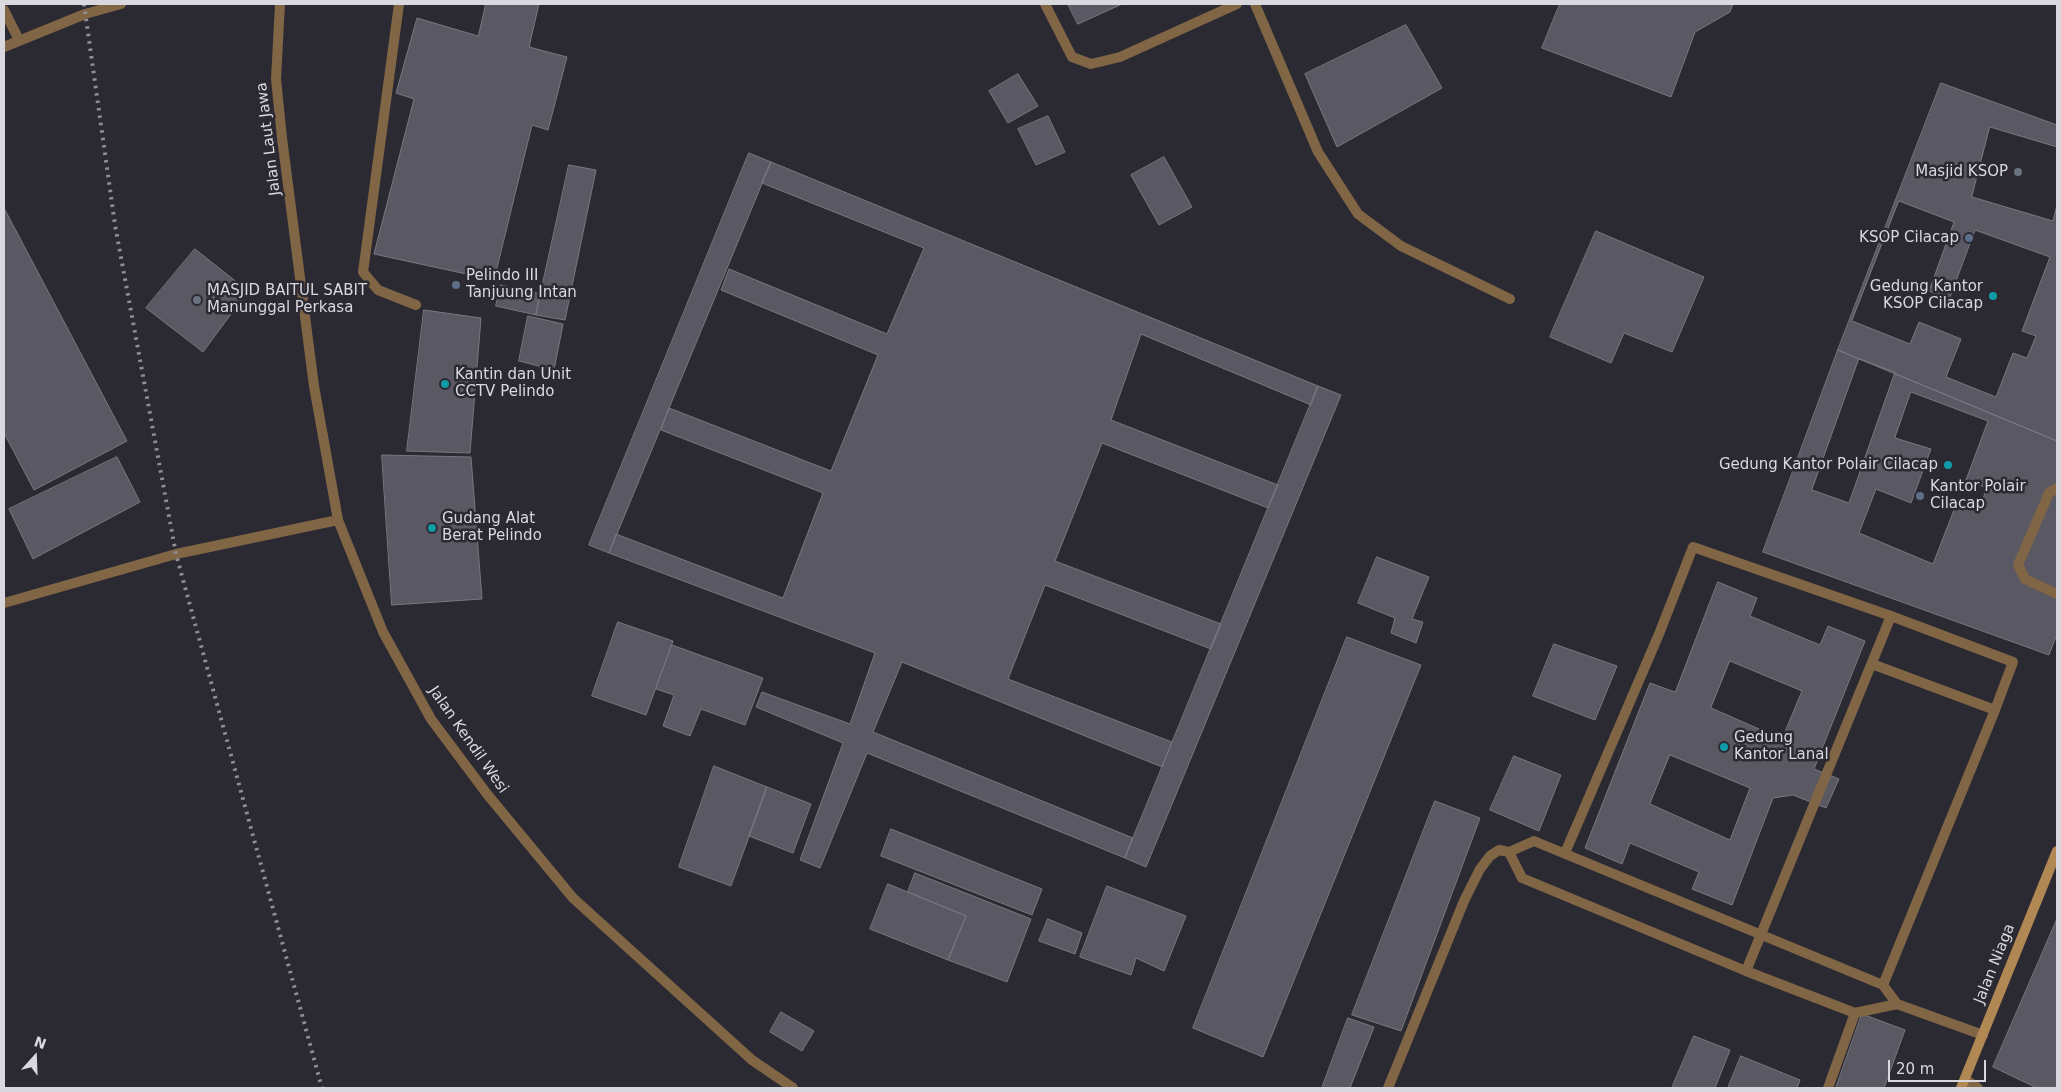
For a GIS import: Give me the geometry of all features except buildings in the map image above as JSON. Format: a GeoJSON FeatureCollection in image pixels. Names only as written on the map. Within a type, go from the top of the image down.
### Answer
{"type":"FeatureCollection","features":[{"type":"Feature","properties":{"kind":"main road","name":"Jalan Niaga"},"geometry":{"type":"LineString","coordinates":[[1963,1084],[2057,851]]}},
{"type":"Feature","properties":{"kind":"street"},"geometry":{"type":"LineString","coordinates":[[4,47],[86,14],[121,4]]}},
{"type":"Feature","properties":{"kind":"street","name":"Jalan Laut Jawa"},"geometry":{"type":"LineString","coordinates":[[280,4],[276,79],[299,270]]}},
{"type":"Feature","properties":{"kind":"street"},"geometry":{"type":"LineString","coordinates":[[399,4],[363,272],[378,290],[416,305]]}},
{"type":"Feature","properties":{"kind":"street"},"geometry":{"type":"LineString","coordinates":[[1045,4],[1072,57],[1091,64],[1120,57],[1237,4]]}},
{"type":"Feature","properties":{"kind":"street"},"geometry":{"type":"LineString","coordinates":[[1255,4],[1318,152],[1358,214],[1401,246],[1510,299]]}},
{"type":"Feature","properties":{"kind":"street"},"geometry":{"type":"LineString","coordinates":[[4,10],[18,40]]}},
{"type":"Feature","properties":{"kind":"street","name":"Jalan Kendil Wesi"},"geometry":{"type":"LineString","coordinates":[[299,270],[314,386],[338,520],[383,632],[431,719],[487,794],[572,898],[752,1060],[793,1088]]}},
{"type":"Feature","properties":{"kind":"street"},"geometry":{"type":"LineString","coordinates":[[2057,488],[2049,493],[2018,565],[2025,579],[2057,594]]}},
{"type":"Feature","properties":{"kind":"street"},"geometry":{"type":"LineString","coordinates":[[4,603],[176,554],[338,520]]}},
{"type":"Feature","properties":{"kind":"street"},"geometry":{"type":"LineString","coordinates":[[1564,853],[1660,634],[1693,547],[1891,616],[2013,662],[1883,985]]}},
{"type":"Feature","properties":{"kind":"street"},"geometry":{"type":"LineString","coordinates":[[1746,971],[1759,933],[1891,616]]}},
{"type":"Feature","properties":{"kind":"street"},"geometry":{"type":"LineString","coordinates":[[1872,664],[1995,710]]}},
{"type":"Feature","properties":{"kind":"street"},"geometry":{"type":"LineString","coordinates":[[1388,1088],[1460,910],[1480,868],[1490,856],[1499,850],[1509,852],[1534,841],[1883,985],[1897,1004]]}},
{"type":"Feature","properties":{"kind":"street"},"geometry":{"type":"LineString","coordinates":[[1509,852],[1522,878],[1746,971],[1855,1012],[1897,1004],[1983,1035]]}},
{"type":"Feature","properties":{"kind":"street"},"geometry":{"type":"LineString","coordinates":[[1828,1088],[1855,1012]]}},
{"type":"Feature","properties":{"kind":"street"},"geometry":{"type":"LineString","coordinates":[[1963,1084],[1978,1088]]}},
{"type":"Feature","properties":{"kind":"railway"},"geometry":{"type":"LineString","coordinates":[[84,4],[115,225],[176,554],[322,1088]]}},
{"type":"Feature","properties":{"kind":"place","name":"Masjid KSOP"},"geometry":{"type":"Point","coordinates":[2018,172]}},
{"type":"Feature","properties":{"kind":"place","name":"KSOP Cilacap"},"geometry":{"type":"Point","coordinates":[1969,238]}},
{"type":"Feature","properties":{"kind":"place","name":"Pelindo III Tanjuung Intan"},"geometry":{"type":"Point","coordinates":[456,285]}},
{"type":"Feature","properties":{"kind":"place","name":"Gedung Kantor KSOP Cilacap"},"geometry":{"type":"Point","coordinates":[1993,296]}},
{"type":"Feature","properties":{"kind":"place","name":"MASJID BAITUL SABIT Manunggal Perkasa"},"geometry":{"type":"Point","coordinates":[197,300]}},
{"type":"Feature","properties":{"kind":"place","name":"Kantin dan Unit CCTV Pelindo"},"geometry":{"type":"Point","coordinates":[445,384]}},
{"type":"Feature","properties":{"kind":"place","name":"Gedung Kantor Polair Cilacap"},"geometry":{"type":"Point","coordinates":[1948,465]}},
{"type":"Feature","properties":{"kind":"place","name":"Kantor Polair Cilacap"},"geometry":{"type":"Point","coordinates":[1920,496]}},
{"type":"Feature","properties":{"kind":"place","name":"Gudang Alat Berat Pelindo"},"geometry":{"type":"Point","coordinates":[432,528]}},
{"type":"Feature","properties":{"kind":"place","name":"Gedung Kantor Lanal"},"geometry":{"type":"Point","coordinates":[1724,747]}}]}
